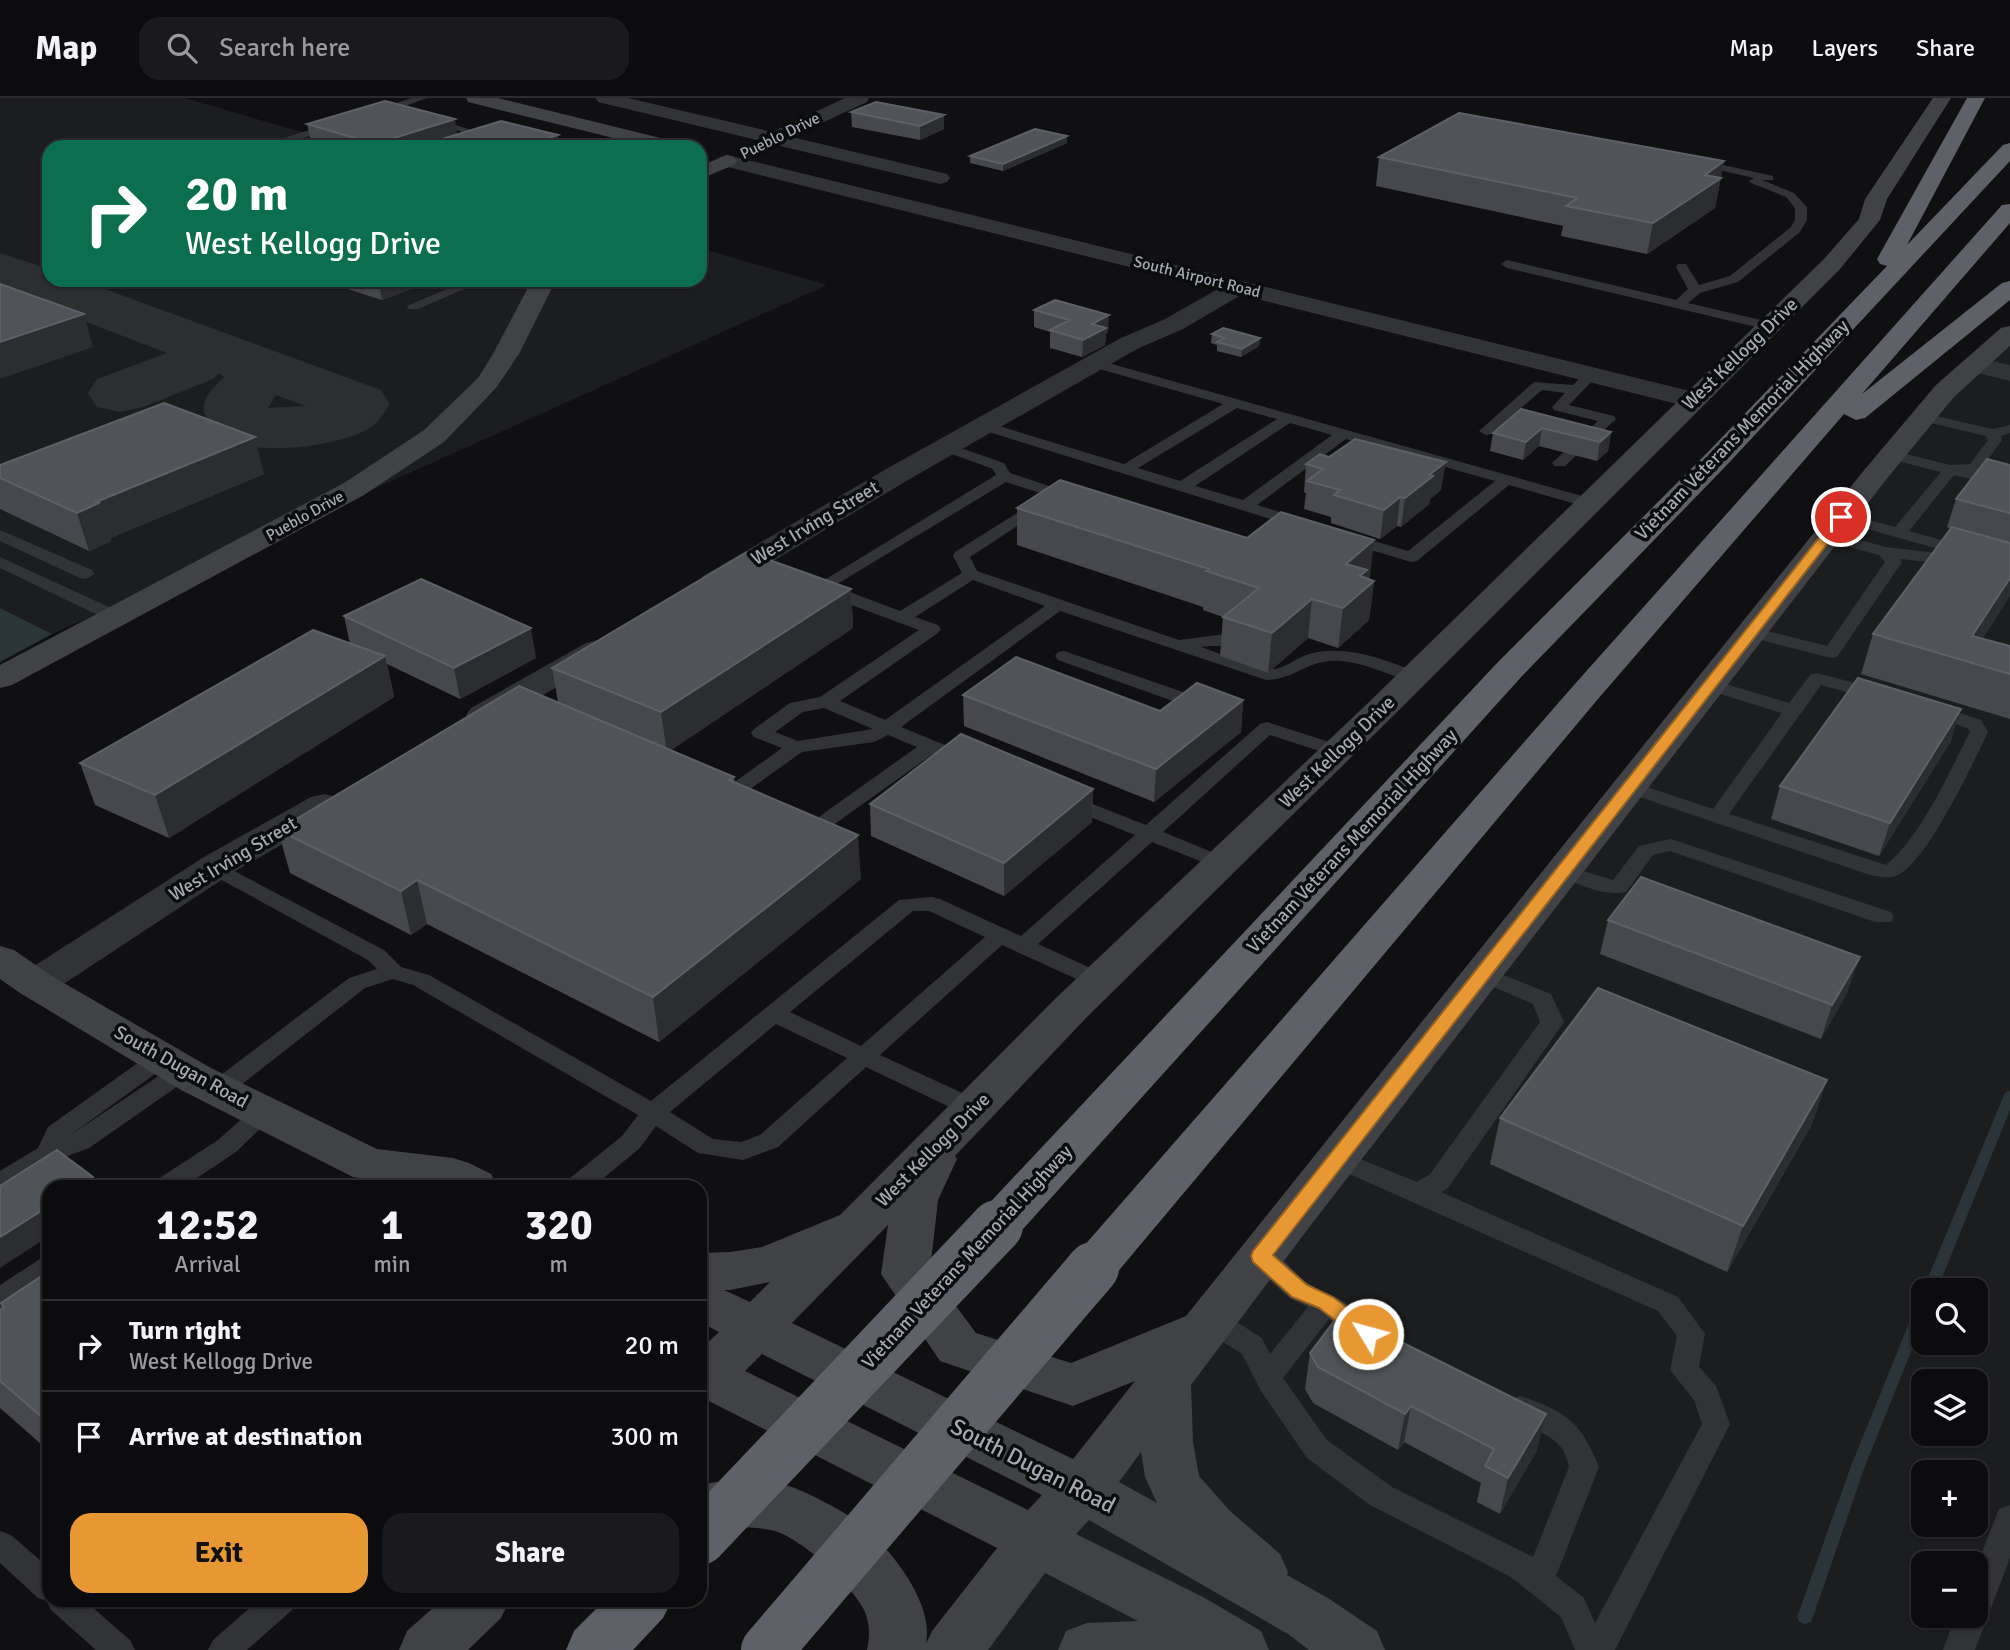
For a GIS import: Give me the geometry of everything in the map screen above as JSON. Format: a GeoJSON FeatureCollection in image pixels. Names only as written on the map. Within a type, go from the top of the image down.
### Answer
{"type":"FeatureCollection","features":[{"type":"Feature","properties":{"kind":"highway"},"geometry":{"type":"LineString","coordinates":[[1873,293],[1891,250],[1928,189],[1976,98]]}},
{"type":"Feature","properties":{"kind":"highway","name":"Vietnam Veterans Memorial Highway"},"geometry":{"type":"LineString","coordinates":[[707,1532],[998,1226],[1511,668],[1714,462],[2010,149]]}},
{"type":"Feature","properties":{"kind":"highway"},"geometry":{"type":"LineString","coordinates":[[767,1650],[1763,489],[2010,210]]}},
{"type":"Feature","properties":{"kind":"highway"},"geometry":{"type":"LineString","coordinates":[[1763,489],[2010,288]]}},
{"type":"Feature","properties":{"kind":"main road"},"geometry":{"type":"LineString","coordinates":[[475,98],[646,140]]}},
{"type":"Feature","properties":{"kind":"main road","name":"West Kellogg Drive"},"geometry":{"type":"LineString","coordinates":[[707,1373],[757,1328],[1100,981],[1414,677],[1832,264],[1869,220],[1876,199],[1942,98]]}},
{"type":"Feature","properties":{"kind":"main road","name":"South Airport Road"},"geometry":{"type":"LineString","coordinates":[[707,156],[727,161]]}},
{"type":"Feature","properties":{"kind":"main road","name":"Pueblo Drive"},"geometry":{"type":"LineString","coordinates":[[707,170],[727,161]]}},
{"type":"Feature","properties":{"kind":"main road","name":"Pueblo Drive"},"geometry":{"type":"LineString","coordinates":[[0,678],[354,489],[434,436],[487,383],[506,354],[540,287]]}},
{"type":"Feature","properties":{"kind":"main road"},"geometry":{"type":"LineString","coordinates":[[953,1650],[1891,455],[1945,391],[1992,369],[2010,333]]}},
{"type":"Feature","properties":{"kind":"main road","name":"South Dugan Road"},"geometry":{"type":"LineString","coordinates":[[0,960],[35,984],[187,1073],[376,1176],[453,1175],[463,1180]]}},
{"type":"Feature","properties":{"kind":"main road"},"geometry":{"type":"LineString","coordinates":[[940,1144],[915,1200],[905,1274],[958,1347],[1073,1385],[1208,1325]]}},
{"type":"Feature","properties":{"kind":"main road"},"geometry":{"type":"LineString","coordinates":[[707,1272],[770,1264],[862,1223]]}},
{"type":"Feature","properties":{"kind":"main road","name":"South Dugan Road"},"geometry":{"type":"LineString","coordinates":[[707,1303],[1082,1489],[1308,1616],[1356,1650]]}},
{"type":"Feature","properties":{"kind":"main road"},"geometry":{"type":"LineString","coordinates":[[707,1379],[1183,1615],[1240,1650]]}},
{"type":"Feature","properties":{"kind":"main road"},"geometry":{"type":"LineString","coordinates":[[1165,1380],[1166,1432],[1172,1480],[1196,1513],[1308,1616]]}},
{"type":"Feature","properties":{"kind":"main road"},"geometry":{"type":"LineString","coordinates":[[707,1503],[784,1508],[845,1544],[890,1598],[899,1635],[896,1650]]}},
{"type":"Feature","properties":{"kind":"main road"},"geometry":{"type":"LineString","coordinates":[[428,1650],[474,1607]]}},
{"type":"Feature","properties":{"kind":"main road"},"geometry":{"type":"LineString","coordinates":[[1087,1650],[1150,1647],[1160,1650]]}},
{"type":"Feature","properties":{"kind":"street","name":"Pueblo Drive"},"geometry":{"type":"LineString","coordinates":[[727,161],[860,98]]}},
{"type":"Feature","properties":{"kind":"street"},"geometry":{"type":"LineString","coordinates":[[620,99],[940,178]]}},
{"type":"Feature","properties":{"kind":"street","name":"South Airport Road"},"geometry":{"type":"LineString","coordinates":[[727,161],[1239,287],[1584,382],[1693,400]]}},
{"type":"Feature","properties":{"kind":"street","name":"West Irving Street"},"geometry":{"type":"LineString","coordinates":[[690,596],[750,572],[946,447],[1128,344],[1174,324],[1239,287]]}},
{"type":"Feature","properties":{"kind":"street"},"geometry":{"type":"LineString","coordinates":[[453,733],[523,705],[619,638]]}},
{"type":"Feature","properties":{"kind":"street","name":"West Irving Street"},"geometry":{"type":"LineString","coordinates":[[35,984],[214,868],[347,792]]}},
{"type":"Feature","properties":{"kind":"lane"},"geometry":{"type":"LineString","coordinates":[[380,111],[422,98]]}},
{"type":"Feature","properties":{"kind":"lane"},"geometry":{"type":"LineString","coordinates":[[394,107],[395,110],[473,132]]}},
{"type":"Feature","properties":{"kind":"lane"},"geometry":{"type":"LineString","coordinates":[[283,140],[340,123]]}},
{"type":"Feature","properties":{"kind":"lane"},"geometry":{"type":"LineString","coordinates":[[1687,160],[1769,178]]}},
{"type":"Feature","properties":{"kind":"lane"},"geometry":{"type":"LineString","coordinates":[[1679,304],[1695,290],[1734,279],[1796,229],[1801,220],[1801,207],[1790,195],[1755,181]]}},
{"type":"Feature","properties":{"kind":"lane"},"geometry":{"type":"LineString","coordinates":[[1507,264],[1769,326]]}},
{"type":"Feature","properties":{"kind":"lane"},"geometry":{"type":"LineString","coordinates":[[1682,267],[1695,290]]}},
{"type":"Feature","properties":{"kind":"lane"},"geometry":{"type":"LineString","coordinates":[[413,306],[461,287]]}},
{"type":"Feature","properties":{"kind":"lane"},"geometry":{"type":"LineString","coordinates":[[1094,363],[1590,503]]}},
{"type":"Feature","properties":{"kind":"lane"},"geometry":{"type":"LineString","coordinates":[[1486,431],[1539,385],[1584,382]]}},
{"type":"Feature","properties":{"kind":"lane"},"geometry":{"type":"LineString","coordinates":[[1570,454],[1609,419],[1559,407],[1584,382]]}},
{"type":"Feature","properties":{"kind":"lane"},"geometry":{"type":"LineString","coordinates":[[1126,470],[1234,402]]}},
{"type":"Feature","properties":{"kind":"lane"},"geometry":{"type":"LineString","coordinates":[[1923,417],[1993,433],[2010,429]]}},
{"type":"Feature","properties":{"kind":"lane"},"geometry":{"type":"LineString","coordinates":[[1182,487],[1288,418]]}},
{"type":"Feature","properties":{"kind":"lane"},"geometry":{"type":"LineString","coordinates":[[984,426],[1411,557],[1506,479]]}},
{"type":"Feature","properties":{"kind":"lane"},"geometry":{"type":"LineString","coordinates":[[1245,506],[1344,433]]}},
{"type":"Feature","properties":{"kind":"lane"},"geometry":{"type":"LineString","coordinates":[[1899,533],[1951,469],[1975,468],[1995,440],[1993,433]]}},
{"type":"Feature","properties":{"kind":"lane"},"geometry":{"type":"LineString","coordinates":[[946,447],[999,466],[1004,476],[1058,494],[961,556],[971,574],[1266,675],[1285,675],[1307,663],[1342,654],[1414,677]]}},
{"type":"Feature","properties":{"kind":"lane"},"geometry":{"type":"LineString","coordinates":[[1891,455],[2010,484]]}},
{"type":"Feature","properties":{"kind":"lane"},"geometry":{"type":"LineString","coordinates":[[796,747],[761,733],[797,707],[826,702],[932,629],[815,586],[1004,476]]}},
{"type":"Feature","properties":{"kind":"lane"},"geometry":{"type":"LineString","coordinates":[[1834,527],[1899,533],[2010,564]]}},
{"type":"Feature","properties":{"kind":"lane"},"geometry":{"type":"LineString","coordinates":[[1834,527],[1885,552],[1929,557],[2010,579]]}},
{"type":"Feature","properties":{"kind":"lane"},"geometry":{"type":"LineString","coordinates":[[0,535],[86,574]]}},
{"type":"Feature","properties":{"kind":"lane"},"geometry":{"type":"LineString","coordinates":[[1718,816],[1817,678],[1831,653],[1894,562],[1885,552]]}},
{"type":"Feature","properties":{"kind":"lane"},"geometry":{"type":"LineString","coordinates":[[0,562],[116,617]]}},
{"type":"Feature","properties":{"kind":"lane"},"geometry":{"type":"LineString","coordinates":[[903,617],[971,574]]}},
{"type":"Feature","properties":{"kind":"lane"},"geometry":{"type":"LineString","coordinates":[[936,748],[816,829],[726,790],[796,747],[874,736],[1058,605]]}},
{"type":"Feature","properties":{"kind":"lane"},"geometry":{"type":"LineString","coordinates":[[1751,632],[1831,653]]}},
{"type":"Feature","properties":{"kind":"lane"},"geometry":{"type":"LineString","coordinates":[[1178,645],[1233,638],[1240,640]]}},
{"type":"Feature","properties":{"kind":"lane"},"geometry":{"type":"LineString","coordinates":[[1064,656],[1217,710]]}},
{"type":"Feature","properties":{"kind":"lane"},"geometry":{"type":"LineString","coordinates":[[1287,656],[1307,663]]}},
{"type":"Feature","properties":{"kind":"lane"},"geometry":{"type":"LineString","coordinates":[[1629,787],[1868,868],[1893,871],[1911,853],[1979,732],[1974,724],[1960,718],[1817,678]]}},
{"type":"Feature","properties":{"kind":"lane"},"geometry":{"type":"LineString","coordinates":[[1710,685],[1793,710]]}},
{"type":"Feature","properties":{"kind":"lane"},"geometry":{"type":"LineString","coordinates":[[826,702],[990,770]]}},
{"type":"Feature","properties":{"kind":"lane"},"geometry":{"type":"LineString","coordinates":[[1023,946],[1149,834],[1259,725],[1338,751]]}},
{"type":"Feature","properties":{"kind":"lane"},"geometry":{"type":"LineString","coordinates":[[1051,795],[1222,863]]}},
{"type":"Feature","properties":{"kind":"lane"},"geometry":{"type":"LineString","coordinates":[[1563,871],[1606,886],[1619,887],[1646,850],[1671,845],[1883,917]]}},
{"type":"Feature","properties":{"kind":"lane"},"geometry":{"type":"LineString","coordinates":[[214,868],[376,955],[393,972],[421,980],[653,1113],[707,1147],[743,1151],[769,1141],[1000,935]]}},
{"type":"Feature","properties":{"kind":"lane"},"geometry":{"type":"LineString","coordinates":[[585,1180],[631,1142],[653,1113],[907,905],[932,904],[1100,981]]}},
{"type":"Feature","properties":{"kind":"lane"},"geometry":{"type":"LineString","coordinates":[[0,1183],[48,1154],[57,1133],[187,1073],[357,983],[393,972]]}},
{"type":"Feature","properties":{"kind":"lane"},"geometry":{"type":"LineString","coordinates":[[1419,1193],[1439,1181],[1552,1022],[1543,999],[1483,974]]}},
{"type":"Feature","properties":{"kind":"lane"},"geometry":{"type":"LineString","coordinates":[[774,1014],[975,1109]]}},
{"type":"Feature","properties":{"kind":"lane"},"geometry":{"type":"LineString","coordinates":[[176,1180],[227,1146],[264,1113]]}},
{"type":"Feature","properties":{"kind":"lane"},"geometry":{"type":"LineString","coordinates":[[1338,1159],[1668,1304],[1691,1334],[1684,1370],[1706,1394],[1716,1424],[1598,1650]]}},
{"type":"Feature","properties":{"kind":"lane"},"geometry":{"type":"LineString","coordinates":[[1261,1256],[1299,1291],[1326,1303],[1368,1334],[1381,1340]]}},
{"type":"Feature","properties":{"kind":"lane"},"geometry":{"type":"LineString","coordinates":[[0,1299],[42,1271]]}},
{"type":"Feature","properties":{"kind":"lane"},"geometry":{"type":"LineString","coordinates":[[1268,1377],[1326,1303]]}},
{"type":"Feature","properties":{"kind":"lane"},"geometry":{"type":"LineString","coordinates":[[1208,1325],[1252,1346],[1268,1377],[1317,1449],[1381,1496],[1522,1567],[1573,1608],[1591,1650]]}},
{"type":"Feature","properties":{"kind":"lane"},"geometry":{"type":"LineString","coordinates":[[1493,1394],[1555,1424],[1574,1441],[1584,1467],[1539,1581]]}},
{"type":"Feature","properties":{"kind":"lane"},"geometry":{"type":"LineString","coordinates":[[1988,1576],[2010,1518]]}},
{"type":"Feature","properties":{"kind":"lane"},"geometry":{"type":"LineString","coordinates":[[0,1544],[42,1582]]}},
{"type":"Feature","properties":{"kind":"lane"},"geometry":{"type":"LineString","coordinates":[[70,1607],[119,1650]]}},
{"type":"Feature","properties":{"kind":"lane"},"geometry":{"type":"LineString","coordinates":[[224,1650],[273,1607]]}},
{"type":"Feature","properties":{"kind":"lane"},"geometry":{"type":"LineString","coordinates":[[1959,1650],[1967,1628]]}},
{"type":"Feature","properties":{"kind":"shaded area"},"geometry":{"type":"Polygon","coordinates":[[[0,98],[185,98],[329,140],[42,140],[42,287],[707,287],[707,250],[827,285],[52,634],[0,608],[0,98]]]}},
{"type":"Feature","properties":{"kind":"shaded area"},"geometry":{"type":"Polygon","coordinates":[[[2010,334],[2010,1650],[957,1650],[1945,391],[2010,334]]]}},
{"type":"Feature","properties":{"kind":"shaded area"},"geometry":{"type":"Polygon","coordinates":[[[0,608],[52,634],[0,662],[0,608]]]}},
{"type":"Feature","properties":{"kind":"building"},"geometry":{"type":"Polygon","coordinates":[[[385,101],[455,119],[388,140],[361,140],[307,124],[385,101]]]}},
{"type":"Feature","properties":{"kind":"building"},"geometry":{"type":"Polygon","coordinates":[[[876,102],[944,115],[920,126],[851,112],[876,102]]]}},
{"type":"Feature","properties":{"kind":"building"},"geometry":{"type":"Polygon","coordinates":[[[1459,113],[1724,161],[1705,175],[1721,178],[1653,223],[1566,206],[1577,198],[1379,157],[1459,113]]]}},
{"type":"Feature","properties":{"kind":"building"},"geometry":{"type":"Polygon","coordinates":[[[501,121],[558,135],[543,140],[439,140],[501,121]]]}},
{"type":"Feature","properties":{"kind":"building"},"geometry":{"type":"Polygon","coordinates":[[[1035,129],[1067,136],[1003,164],[970,156],[1035,129]]]}},
{"type":"Feature","properties":{"kind":"building"},"geometry":{"type":"Polygon","coordinates":[[[0,284],[84,314],[0,342],[0,284]]]}},
{"type":"Feature","properties":{"kind":"building"},"geometry":{"type":"Polygon","coordinates":[[[1055,300],[1109,315],[1092,324],[1106,328],[1083,340],[1050,330],[1070,320],[1034,310],[1055,300]]]}},
{"type":"Feature","properties":{"kind":"building"},"geometry":{"type":"Polygon","coordinates":[[[1223,328],[1260,338],[1242,349],[1217,342],[1224,338],[1212,334],[1223,328]]]}},
{"type":"Feature","properties":{"kind":"building"},"geometry":{"type":"Polygon","coordinates":[[[164,403],[255,437],[96,502],[99,503],[77,513],[0,478],[0,465],[164,403]]]}},
{"type":"Feature","properties":{"kind":"building"},"geometry":{"type":"Polygon","coordinates":[[[1521,409],[1611,432],[1600,442],[1542,428],[1526,442],[1493,433],[1521,409]]]}},
{"type":"Feature","properties":{"kind":"building"},"geometry":{"type":"Polygon","coordinates":[[[1355,439],[1446,462],[1405,498],[1400,497],[1384,510],[1334,495],[1340,490],[1307,481],[1323,469],[1306,464],[1320,454],[1329,457],[1355,439]]]}},
{"type":"Feature","properties":{"kind":"building"},"geometry":{"type":"Polygon","coordinates":[[[1987,459],[2010,465],[2010,513],[1956,499],[1987,459]]]}},
{"type":"Feature","properties":{"kind":"building"},"geometry":{"type":"Polygon","coordinates":[[[1060,480],[1247,538],[1281,512],[1374,540],[1346,564],[1367,570],[1360,576],[1374,581],[1343,608],[1312,599],[1272,633],[1223,617],[1259,588],[1206,571],[1209,569],[1017,508],[1060,480]]]}},
{"type":"Feature","properties":{"kind":"building"},"geometry":{"type":"Polygon","coordinates":[[[1952,527],[2010,543],[2010,578],[1972,636],[2010,646],[2010,674],[1873,634],[1952,527]]]}},
{"type":"Feature","properties":{"kind":"building"},"geometry":{"type":"Polygon","coordinates":[[[747,552],[851,589],[661,712],[552,668],[747,552]]]}},
{"type":"Feature","properties":{"kind":"building"},"geometry":{"type":"Polygon","coordinates":[[[421,579],[531,628],[454,668],[344,616],[421,579]]]}},
{"type":"Feature","properties":{"kind":"building"},"geometry":{"type":"Polygon","coordinates":[[[313,630],[385,656],[155,795],[80,763],[313,630]]]}},
{"type":"Feature","properties":{"kind":"building"},"geometry":{"type":"Polygon","coordinates":[[[1016,657],[1160,711],[1197,683],[1243,700],[1156,769],[963,695],[1016,657]]]}},
{"type":"Feature","properties":{"kind":"building"},"geometry":{"type":"Polygon","coordinates":[[[1858,678],[1961,709],[1890,823],[1780,786],[1858,678]]]}},
{"type":"Feature","properties":{"kind":"building"},"geometry":{"type":"Polygon","coordinates":[[[519,686],[734,777],[729,780],[858,835],[653,997],[417,880],[401,891],[278,830],[519,686]]]}},
{"type":"Feature","properties":{"kind":"building"},"geometry":{"type":"Polygon","coordinates":[[[961,734],[1093,789],[1004,863],[870,804],[961,734]]]}},
{"type":"Feature","properties":{"kind":"building"},"geometry":{"type":"Polygon","coordinates":[[[1641,877],[1860,957],[1832,1005],[1608,920],[1641,877]]]}},
{"type":"Feature","properties":{"kind":"building"},"geometry":{"type":"Polygon","coordinates":[[[1598,988],[1827,1080],[1743,1226],[1500,1118],[1598,988]]]}},
{"type":"Feature","properties":{"kind":"building"},"geometry":{"type":"Polygon","coordinates":[[[57,1150],[93,1177],[88,1180],[42,1180],[42,1210],[0,1237],[0,1186],[57,1150]]]}},
{"type":"Feature","properties":{"kind":"building"},"geometry":{"type":"Polygon","coordinates":[[[42,1276],[42,1417],[0,1381],[0,1310],[4,1307],[1,1303],[42,1276]]]}},
{"type":"Feature","properties":{"kind":"building"},"geometry":{"type":"Polygon","coordinates":[[[1341,1312],[1546,1414],[1508,1478],[1485,1466],[1494,1449],[1411,1406],[1405,1414],[1318,1367],[1310,1353],[1341,1312]]]}},
{"type":"Feature","properties":{"kind":"waterway"},"geometry":{"type":"LineString","coordinates":[[1935,1278],[2010,1095]]}},
{"type":"Feature","properties":{"kind":"waterway"},"geometry":{"type":"LineString","coordinates":[[1805,1617],[1858,1466],[1911,1336]]}},
{"type":"Feature","properties":{"kind":"taxiway"},"geometry":{"type":"LineString","coordinates":[[0,270],[42,286]]}},
{"type":"Feature","properties":{"kind":"taxiway"},"geometry":{"type":"LineString","coordinates":[[46,287],[249,363]]}},
{"type":"Feature","properties":{"kind":"taxiway"},"geometry":{"type":"LineString","coordinates":[[120,393],[191,366],[202,356],[197,344]]}},
{"type":"Feature","properties":{"kind":"taxiway"},"geometry":{"type":"LineString","coordinates":[[249,363],[358,404],[350,412],[316,425],[275,429],[242,422],[235,413],[235,406],[255,377],[255,371],[249,363]]}},
{"type":"Feature","properties":{"kind":"route"},"geometry":{"type":"LineString","coordinates":[[1368,1334],[1326,1303],[1299,1291],[1261,1256],[1841,517]]}}]}
